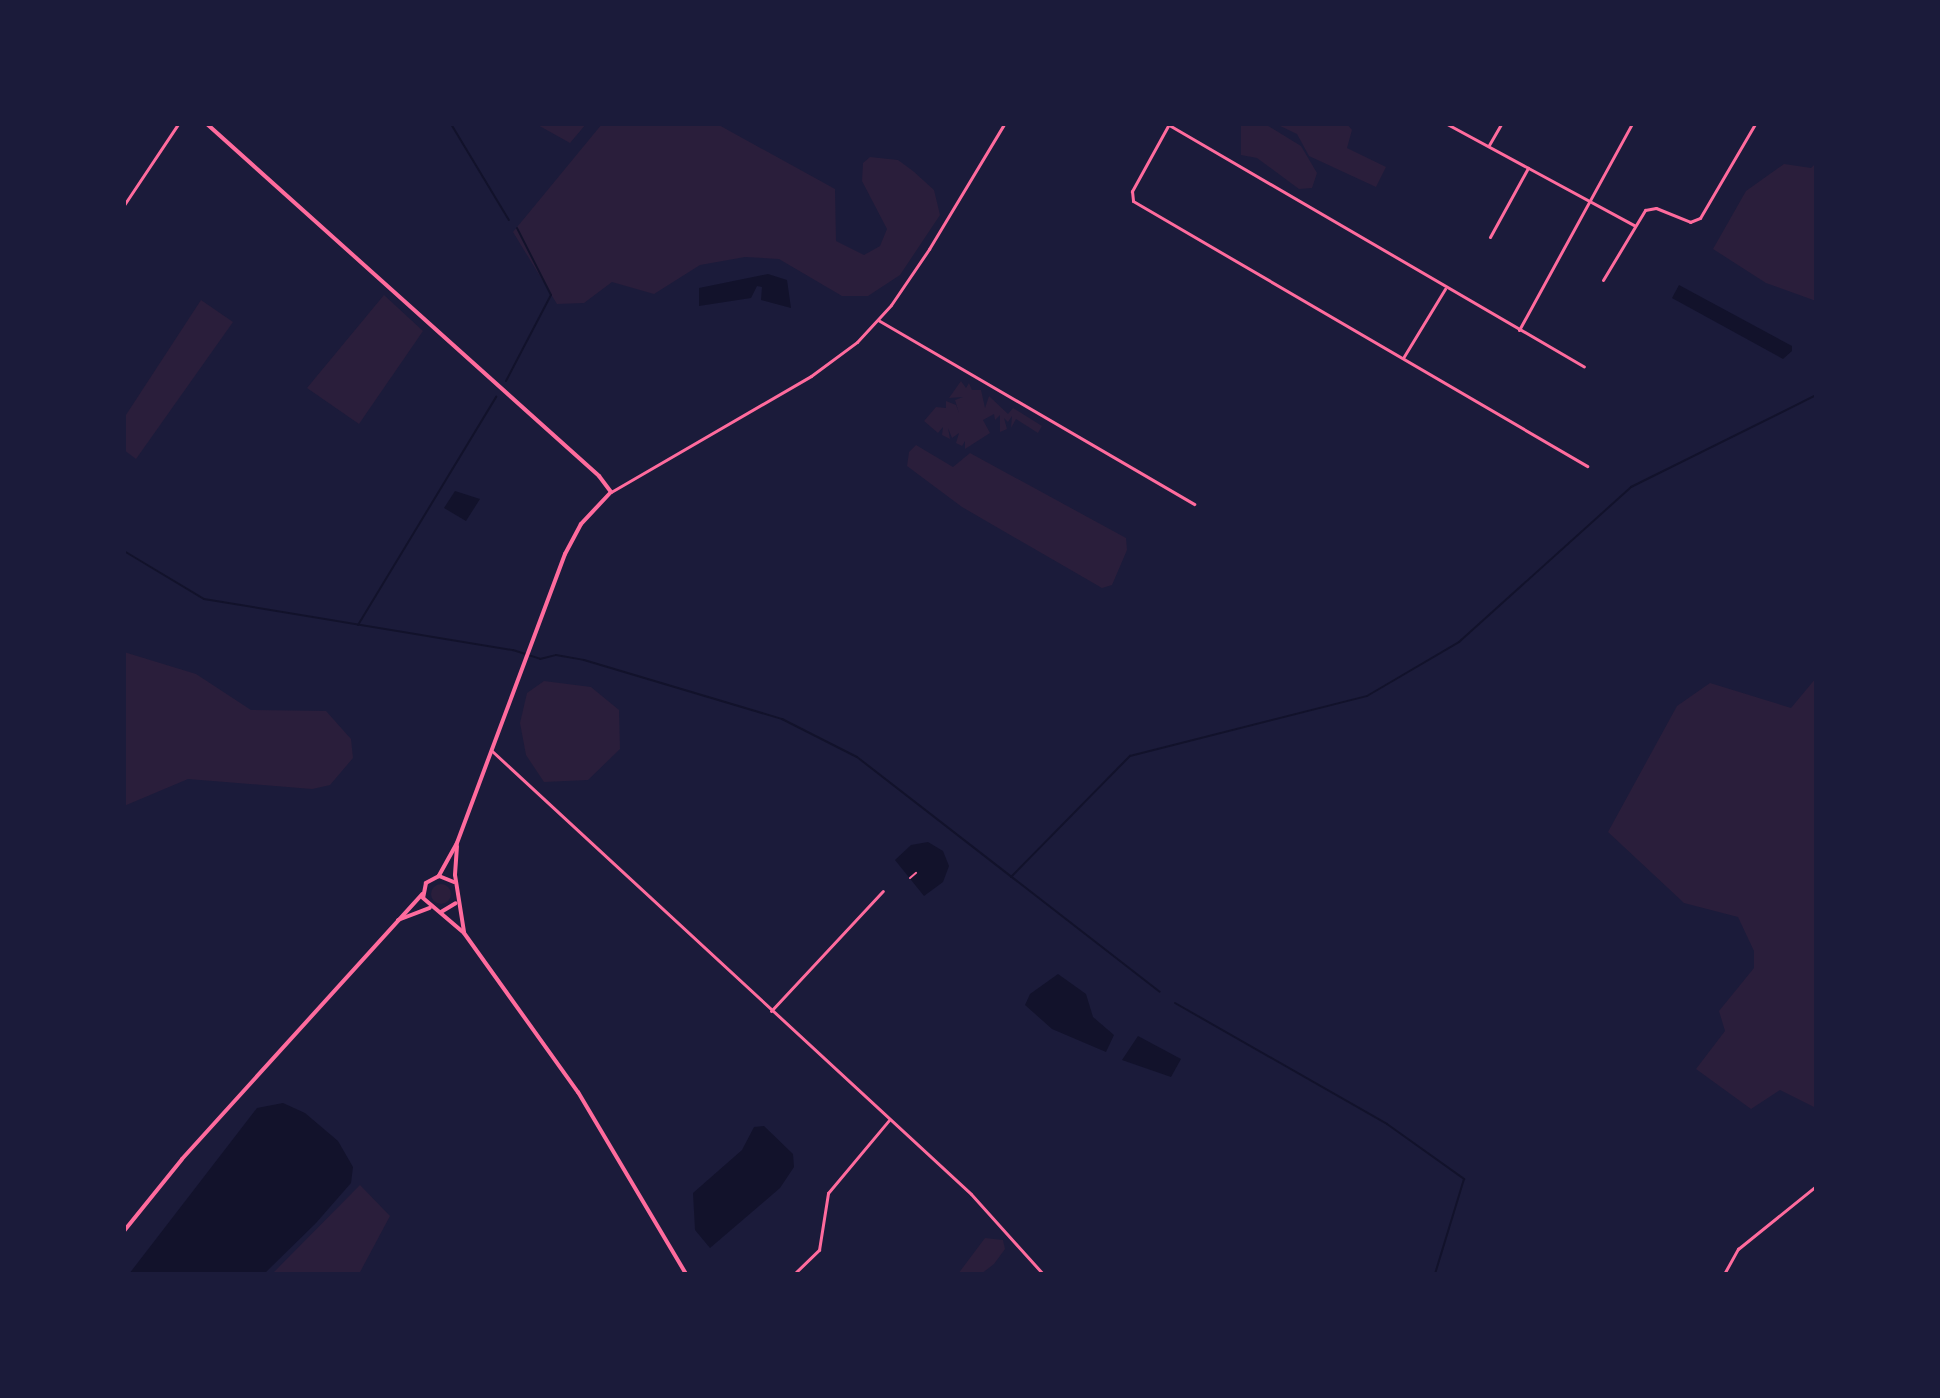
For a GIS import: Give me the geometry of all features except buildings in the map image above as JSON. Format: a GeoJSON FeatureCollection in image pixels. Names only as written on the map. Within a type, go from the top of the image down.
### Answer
{"type":"FeatureCollection","features":[{"type":"Feature","properties":{"kind":"street"},"geometry":{"type":"LineString","coordinates":[[124,205],[178,124]]}},
{"type":"Feature","properties":{"kind":"street"},"geometry":{"type":"LineString","coordinates":[[207,124],[599,476],[611,492]]}},
{"type":"Feature","properties":{"kind":"street"},"geometry":{"type":"LineString","coordinates":[[124,1231],[192,1147],[423,893],[426,883],[439,876],[457,843],[573,538],[611,492],[811,376],[878,320],[929,249],[1004,124]]}},
{"type":"Feature","properties":{"kind":"street"},"geometry":{"type":"LineString","coordinates":[[1584,367],[1445,289],[1169,124],[1132,191],[1133,201],[1587,466]]}},
{"type":"Feature","properties":{"kind":"street"},"geometry":{"type":"LineString","coordinates":[[1447,124],[1635,226]]}},
{"type":"Feature","properties":{"kind":"street"},"geometry":{"type":"LineString","coordinates":[[1488,146],[1501,124]]}},
{"type":"Feature","properties":{"kind":"street"},"geometry":{"type":"LineString","coordinates":[[1519,330],[1587,201],[1632,124]]}},
{"type":"Feature","properties":{"kind":"street"},"geometry":{"type":"LineString","coordinates":[[1603,280],[1635,226],[1652,207],[1690,222],[1700,218],[1755,124]]}},
{"type":"Feature","properties":{"kind":"street"},"geometry":{"type":"LineString","coordinates":[[1490,237],[1528,168]]}},
{"type":"Feature","properties":{"kind":"street"},"geometry":{"type":"LineString","coordinates":[[1403,358],[1445,289]]}},
{"type":"Feature","properties":{"kind":"street"},"geometry":{"type":"LineString","coordinates":[[878,320],[1194,504]]}},
{"type":"Feature","properties":{"kind":"street"},"geometry":{"type":"LineString","coordinates":[[492,751],[1011,1233],[1043,1274]]}},
{"type":"Feature","properties":{"kind":"street"},"geometry":{"type":"LineString","coordinates":[[457,843],[458,901],[464,933]]}},
{"type":"Feature","properties":{"kind":"street"},"geometry":{"type":"LineString","coordinates":[[439,876],[457,886]]}},
{"type":"Feature","properties":{"kind":"street"},"geometry":{"type":"LineString","coordinates":[[771,1011],[883,891]]}},
{"type":"Feature","properties":{"kind":"street"},"geometry":{"type":"LineString","coordinates":[[423,893],[430,908],[464,933],[601,1126],[686,1274]]}},
{"type":"Feature","properties":{"kind":"street"},"geometry":{"type":"LineString","coordinates":[[439,912],[458,901]]}},
{"type":"Feature","properties":{"kind":"street"},"geometry":{"type":"LineString","coordinates":[[396,921],[430,908]]}},
{"type":"Feature","properties":{"kind":"street"},"geometry":{"type":"LineString","coordinates":[[794,1274],[819,1250],[828,1193],[890,1119]]}},
{"type":"Feature","properties":{"kind":"street"},"geometry":{"type":"LineString","coordinates":[[1724,1274],[1738,1249],[1816,1186]]}},
{"type":"Feature","properties":{"kind":"path"},"geometry":{"type":"LineString","coordinates":[[910,878],[916,873]]}},
{"type":"Feature","properties":{"kind":"shaded area"},"geometry":{"type":"Polygon","coordinates":[[[536,124],[586,124],[570,143],[536,124]]]}},
{"type":"Feature","properties":{"kind":"shaded area"},"geometry":{"type":"Polygon","coordinates":[[[602,124],[717,124],[835,189],[836,241],[864,255],[880,246],[887,229],[862,181],[863,163],[870,157],[898,160],[913,171],[934,190],[940,215],[900,275],[868,296],[842,296],[779,259],[745,257],[700,265],[654,294],[612,282],[584,303],[557,304],[513,232],[602,124]]]}},
{"type":"Feature","properties":{"kind":"shaded area"},"geometry":{"type":"Polygon","coordinates":[[[1241,124],[1265,124],[1301,146],[1317,173],[1312,188],[1299,189],[1257,158],[1241,155],[1241,124]]]}},
{"type":"Feature","properties":{"kind":"shaded area"},"geometry":{"type":"Polygon","coordinates":[[[1276,124],[1347,124],[1352,130],[1347,148],[1386,167],[1376,187],[1309,156],[1297,134],[1276,124]]]}},
{"type":"Feature","properties":{"kind":"shaded area"},"geometry":{"type":"Polygon","coordinates":[[[1816,163],[1816,301],[1766,283],[1713,249],[1746,191],[1784,164],[1811,168],[1816,163]]]}},
{"type":"Feature","properties":{"kind":"shaded area"},"geometry":{"type":"Polygon","coordinates":[[[768,274],[787,280],[791,308],[761,300],[762,287],[757,286],[751,298],[699,306],[699,288],[768,274]]]}},
{"type":"Feature","properties":{"kind":"shaded area"},"geometry":{"type":"Polygon","coordinates":[[[1679,285],[1792,346],[1792,351],[1783,359],[1672,298],[1679,285]]]}},
{"type":"Feature","properties":{"kind":"shaded area"},"geometry":{"type":"Polygon","coordinates":[[[384,295],[423,331],[359,424],[307,388],[384,295]]]}},
{"type":"Feature","properties":{"kind":"shaded area"},"geometry":{"type":"Polygon","coordinates":[[[201,300],[233,322],[136,459],[124,450],[124,418],[201,300]]]}},
{"type":"Feature","properties":{"kind":"shaded area"},"geometry":{"type":"Polygon","coordinates":[[[961,381],[966,388],[969,383],[972,390],[981,390],[985,408],[989,396],[1008,414],[1013,408],[1042,426],[1038,433],[1016,419],[1011,428],[1012,416],[1008,422],[1004,418],[1007,429],[1000,432],[1000,415],[995,420],[994,414],[983,420],[990,433],[965,449],[965,441],[962,446],[956,443],[959,433],[952,438],[948,428],[950,439],[942,435],[943,427],[938,433],[924,421],[936,407],[946,408],[946,401],[956,405],[959,413],[955,400],[963,397],[949,398],[961,381]]]}},
{"type":"Feature","properties":{"kind":"shaded area"},"geometry":{"type":"Polygon","coordinates":[[[916,445],[953,467],[970,453],[1126,538],[1127,550],[1112,585],[1102,588],[962,507],[907,466],[909,452],[916,445]]]}},
{"type":"Feature","properties":{"kind":"shaded area"},"geometry":{"type":"Polygon","coordinates":[[[455,491],[480,499],[466,521],[444,508],[455,491]]]}},
{"type":"Feature","properties":{"kind":"shaded area"},"geometry":{"type":"Polygon","coordinates":[[[124,652],[196,674],[251,710],[326,711],[351,739],[353,758],[330,785],[312,789],[188,779],[124,806],[124,652]]]}},
{"type":"Feature","properties":{"kind":"shaded area"},"geometry":{"type":"Polygon","coordinates":[[[1816,678],[1816,1108],[1780,1090],[1751,1109],[1696,1069],[1725,1031],[1719,1011],[1754,968],[1754,951],[1738,917],[1684,903],[1608,832],[1677,706],[1710,683],[1791,708],[1816,678]]]}},
{"type":"Feature","properties":{"kind":"shaded area"},"geometry":{"type":"Polygon","coordinates":[[[544,681],[591,687],[619,710],[620,749],[588,780],[544,782],[526,755],[520,723],[527,693],[544,681]]]}},
{"type":"Feature","properties":{"kind":"shaded area"},"geometry":{"type":"Polygon","coordinates":[[[928,842],[943,851],[949,866],[943,882],[924,896],[895,860],[911,845],[928,842]]]}},
{"type":"Feature","properties":{"kind":"shaded area"},"geometry":{"type":"Polygon","coordinates":[[[441,884],[448,887],[451,894],[448,901],[441,904],[434,901],[431,894],[434,887],[441,884]]]}},
{"type":"Feature","properties":{"kind":"shaded area"},"geometry":{"type":"Polygon","coordinates":[[[1058,974],[1086,994],[1093,1017],[1114,1035],[1106,1052],[1052,1029],[1025,1005],[1030,994],[1058,974]]]}},
{"type":"Feature","properties":{"kind":"shaded area"},"geometry":{"type":"Polygon","coordinates":[[[1138,1036],[1181,1059],[1171,1077],[1122,1060],[1138,1036]]]}},
{"type":"Feature","properties":{"kind":"shaded area"},"geometry":{"type":"Polygon","coordinates":[[[283,1103],[305,1113],[338,1141],[353,1167],[351,1183],[316,1223],[264,1274],[129,1274],[257,1108],[283,1103]]]}},
{"type":"Feature","properties":{"kind":"shaded area"},"geometry":{"type":"Polygon","coordinates":[[[764,1126],[793,1154],[794,1167],[780,1188],[710,1248],[695,1230],[693,1193],[742,1150],[754,1127],[764,1126]]]}},
{"type":"Feature","properties":{"kind":"shaded area"},"geometry":{"type":"Polygon","coordinates":[[[360,1185],[390,1216],[359,1274],[272,1274],[360,1185]]]}},
{"type":"Feature","properties":{"kind":"shaded area"},"geometry":{"type":"Polygon","coordinates":[[[985,1238],[1003,1240],[1005,1249],[994,1264],[981,1274],[958,1274],[985,1238]]]}},
{"type":"Feature","properties":{"kind":"waterway"},"geometry":{"type":"LineString","coordinates":[[451,124],[509,220]]}},
{"type":"Feature","properties":{"kind":"waterway"},"geometry":{"type":"LineString","coordinates":[[506,381],[551,295],[517,228]]}},
{"type":"Feature","properties":{"kind":"waterway"},"geometry":{"type":"LineString","coordinates":[[1011,877],[1130,756],[1367,696],[1459,642],[1631,487],[1816,395]]}},
{"type":"Feature","properties":{"kind":"waterway"},"geometry":{"type":"LineString","coordinates":[[358,625],[496,397]]}},
{"type":"Feature","properties":{"kind":"waterway"},"geometry":{"type":"LineString","coordinates":[[124,551],[204,599],[513,650],[540,659],[556,655],[584,660],[782,719],[857,757],[1160,992]]}},
{"type":"Feature","properties":{"kind":"waterway"},"geometry":{"type":"LineString","coordinates":[[1175,1003],[1387,1124],[1464,1179],[1435,1274]]}}]}
